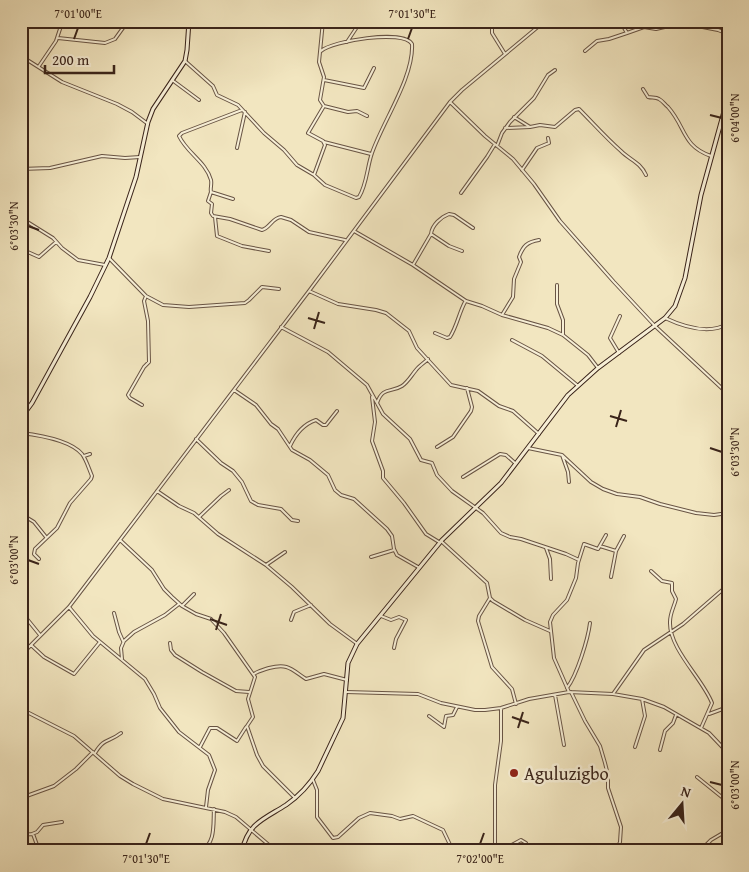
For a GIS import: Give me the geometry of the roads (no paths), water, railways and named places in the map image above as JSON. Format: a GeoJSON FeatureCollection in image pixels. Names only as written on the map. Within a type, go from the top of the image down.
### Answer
{"type":"FeatureCollection","features":[{"type":"Feature","properties":{"kind":"main road"},"geometry":{"type":"LineString","coordinates":[[21,418],[86,305],[109,258],[129,200],[153,109],[185,61],[188,50],[189,23]]}},
{"type":"Feature","properties":{"kind":"main road"},"geometry":{"type":"LineString","coordinates":[[242,851],[245,838],[251,830],[268,814],[294,798],[313,780],[339,727],[344,712],[348,663],[357,644],[379,615],[440,542],[501,483],[577,386],[665,318],[675,306],[682,290],[701,194],[728,97]]}},
{"type":"Feature","properties":{"kind":"street"},"geometry":{"type":"LineString","coordinates":[[39,66],[58,38],[61,26],[66,21]]}},
{"type":"Feature","properties":{"kind":"street"},"geometry":{"type":"LineString","coordinates":[[58,38],[105,43],[115,39],[128,21]]}},
{"type":"Feature","properties":{"kind":"street"},"geometry":{"type":"LineString","coordinates":[[157,21],[189,23]]}},
{"type":"Feature","properties":{"kind":"street"},"geometry":{"type":"LineString","coordinates":[[323,21],[319,64],[324,80],[320,102],[324,106],[348,112],[357,111],[367,116]]}},
{"type":"Feature","properties":{"kind":"street"},"geometry":{"type":"LineString","coordinates":[[347,42],[362,21]]}},
{"type":"Feature","properties":{"kind":"street"},"geometry":{"type":"LineString","coordinates":[[492,21],[492,33],[505,54]]}},
{"type":"Feature","properties":{"kind":"street"},"geometry":{"type":"LineString","coordinates":[[21,655],[68,606],[120,540],[450,102],[545,21]]}},
{"type":"Feature","properties":{"kind":"street"},"geometry":{"type":"LineString","coordinates":[[620,21],[627,33]]}},
{"type":"Feature","properties":{"kind":"street"},"geometry":{"type":"LineString","coordinates":[[585,50],[598,41],[646,27],[656,29],[682,22],[728,34]]}},
{"type":"Feature","properties":{"kind":"street"},"geometry":{"type":"LineString","coordinates":[[185,61],[213,86],[217,95],[231,101],[245,112],[298,165],[325,185],[356,198],[359,197],[362,191],[371,154],[406,77],[412,44],[409,40],[394,37],[376,37],[347,42],[321,51]]}},
{"type":"Feature","properties":{"kind":"street"},"geometry":{"type":"LineString","coordinates":[[21,56],[62,82],[132,112],[148,124]]}},
{"type":"Feature","properties":{"kind":"street"},"geometry":{"type":"LineString","coordinates":[[324,80],[364,88],[374,68]]}},
{"type":"Feature","properties":{"kind":"street"},"geometry":{"type":"LineString","coordinates":[[460,193],[496,145],[514,117],[534,98],[548,75],[555,70]]}},
{"type":"Feature","properties":{"kind":"street"},"geometry":{"type":"LineString","coordinates":[[172,80],[199,100]]}},
{"type":"Feature","properties":{"kind":"street"},"geometry":{"type":"LineString","coordinates":[[643,88],[648,97],[660,100],[670,110],[688,141],[711,156]]}},
{"type":"Feature","properties":{"kind":"street"},"geometry":{"type":"LineString","coordinates":[[450,102],[512,159],[560,221],[655,326],[728,394]]}},
{"type":"Feature","properties":{"kind":"street"},"geometry":{"type":"LineString","coordinates":[[324,106],[308,133],[324,142],[371,154]]}},
{"type":"Feature","properties":{"kind":"street"},"geometry":{"type":"LineString","coordinates":[[242,110],[179,135],[179,138],[204,165],[211,180],[211,192],[208,201],[212,204],[211,213],[215,216],[262,230],[266,229],[274,219],[281,217],[309,232],[346,240]]}},
{"type":"Feature","properties":{"kind":"street"},"geometry":{"type":"LineString","coordinates":[[506,128],[530,127],[540,124],[555,127],[575,110],[579,110],[622,152],[642,167],[646,175]]}},
{"type":"Feature","properties":{"kind":"street"},"geometry":{"type":"LineString","coordinates":[[237,148],[245,112]]}},
{"type":"Feature","properties":{"kind":"street"},"geometry":{"type":"LineString","coordinates":[[514,117],[530,127]]}},
{"type":"Feature","properties":{"kind":"street"},"geometry":{"type":"LineString","coordinates":[[522,170],[537,148],[549,143],[548,138]]}},
{"type":"Feature","properties":{"kind":"street"},"geometry":{"type":"LineString","coordinates":[[314,175],[324,148],[324,142]]}},
{"type":"Feature","properties":{"kind":"street"},"geometry":{"type":"LineString","coordinates":[[21,169],[50,168],[102,156],[140,157]]}},
{"type":"Feature","properties":{"kind":"street"},"geometry":{"type":"LineString","coordinates":[[211,192],[232,199]]}},
{"type":"Feature","properties":{"kind":"street"},"geometry":{"type":"LineString","coordinates":[[413,265],[433,228],[445,216],[449,214],[454,215],[473,228]]}},
{"type":"Feature","properties":{"kind":"street"},"geometry":{"type":"LineString","coordinates":[[215,216],[217,236],[242,246],[269,251]]}},
{"type":"Feature","properties":{"kind":"street"},"geometry":{"type":"LineString","coordinates":[[21,218],[56,241],[78,260],[105,265]]}},
{"type":"Feature","properties":{"kind":"street"},"geometry":{"type":"LineString","coordinates":[[354,231],[413,265],[466,301],[502,315],[548,328],[563,335],[588,355],[598,368]]}},
{"type":"Feature","properties":{"kind":"street"},"geometry":{"type":"LineString","coordinates":[[431,234],[462,252]]}},
{"type":"Feature","properties":{"kind":"street"},"geometry":{"type":"LineString","coordinates":[[502,315],[513,297],[514,279],[522,262],[519,257],[521,251],[527,244],[539,240]]}},
{"type":"Feature","properties":{"kind":"street"},"geometry":{"type":"LineString","coordinates":[[21,249],[39,257],[56,241]]}},
{"type":"Feature","properties":{"kind":"street"},"geometry":{"type":"LineString","coordinates":[[109,258],[146,296],[163,305],[189,307],[245,303],[262,286],[279,289]]}},
{"type":"Feature","properties":{"kind":"street"},"geometry":{"type":"LineString","coordinates":[[557,285],[557,304],[563,320],[563,335]]}},
{"type":"Feature","properties":{"kind":"street"},"geometry":{"type":"LineString","coordinates":[[309,291],[338,304],[386,313],[409,331],[417,348],[451,385],[478,391],[498,406],[513,411],[539,434]]}},
{"type":"Feature","properties":{"kind":"street"},"geometry":{"type":"LineString","coordinates":[[142,405],[128,396],[150,360],[144,301],[146,296]]}},
{"type":"Feature","properties":{"kind":"street"},"geometry":{"type":"LineString","coordinates":[[435,333],[447,338],[450,337],[466,301]]}},
{"type":"Feature","properties":{"kind":"street"},"geometry":{"type":"LineString","coordinates":[[619,353],[610,338],[620,316]]}},
{"type":"Feature","properties":{"kind":"street"},"geometry":{"type":"LineString","coordinates":[[665,318],[678,324],[698,329],[718,328],[728,324]]}},
{"type":"Feature","properties":{"kind":"street"},"geometry":{"type":"LineString","coordinates":[[281,327],[328,352],[367,385],[383,414],[410,439],[422,460],[432,463],[437,476],[452,491],[476,508],[504,534],[580,560]]}},
{"type":"Feature","properties":{"kind":"street"},"geometry":{"type":"LineString","coordinates":[[512,340],[542,356],[577,386]]}},
{"type":"Feature","properties":{"kind":"street"},"geometry":{"type":"LineString","coordinates":[[377,403],[380,395],[385,391],[400,388],[417,368],[428,359]]}},
{"type":"Feature","properties":{"kind":"street"},"geometry":{"type":"LineString","coordinates":[[437,447],[453,437],[471,411],[472,407],[467,388]]}},
{"type":"Feature","properties":{"kind":"street"},"geometry":{"type":"LineString","coordinates":[[234,390],[256,405],[296,453],[310,460],[328,475],[337,493],[354,499],[387,529],[392,536],[394,550],[401,558],[418,568]]}},
{"type":"Feature","properties":{"kind":"street"},"geometry":{"type":"LineString","coordinates":[[371,394],[375,422],[372,441],[383,471],[383,478],[426,534],[440,542],[487,583],[490,598],[495,603],[525,620],[550,631]]}},
{"type":"Feature","properties":{"kind":"street"},"geometry":{"type":"LineString","coordinates":[[290,446],[298,433],[312,421],[316,420],[323,425],[326,424],[337,411]]}},
{"type":"Feature","properties":{"kind":"street"},"geometry":{"type":"LineString","coordinates":[[21,433],[34,434],[62,442],[76,449],[84,456],[92,477],[70,503],[57,528],[34,551],[34,554],[39,559]]}},
{"type":"Feature","properties":{"kind":"street"},"geometry":{"type":"LineString","coordinates":[[196,439],[221,463],[234,471],[242,482],[251,501],[258,505],[280,508],[292,520],[298,521]]}},
{"type":"Feature","properties":{"kind":"street"},"geometry":{"type":"LineString","coordinates":[[528,448],[562,455],[591,482],[603,489],[696,513],[714,515],[728,513]]}},
{"type":"Feature","properties":{"kind":"street"},"geometry":{"type":"LineString","coordinates":[[84,456],[90,454]]}},
{"type":"Feature","properties":{"kind":"street"},"geometry":{"type":"LineString","coordinates":[[462,477],[500,454],[506,455],[516,464]]}},
{"type":"Feature","properties":{"kind":"street"},"geometry":{"type":"LineString","coordinates":[[562,455],[568,472],[569,482]]}},
{"type":"Feature","properties":{"kind":"street"},"geometry":{"type":"LineString","coordinates":[[199,518],[229,490]]}},
{"type":"Feature","properties":{"kind":"street"},"geometry":{"type":"LineString","coordinates":[[157,491],[199,518],[250,557],[266,565],[330,624],[357,644]]}},
{"type":"Feature","properties":{"kind":"street"},"geometry":{"type":"LineString","coordinates":[[21,514],[34,522],[47,538]]}},
{"type":"Feature","properties":{"kind":"street"},"geometry":{"type":"LineString","coordinates":[[606,535],[598,549],[584,544],[574,586],[567,600],[551,618],[550,631],[554,658],[567,688],[600,746],[608,773],[608,788],[621,827],[620,842],[616,851]]}},
{"type":"Feature","properties":{"kind":"street"},"geometry":{"type":"LineString","coordinates":[[611,577],[616,551],[624,536]]}},
{"type":"Feature","properties":{"kind":"street"},"geometry":{"type":"LineString","coordinates":[[120,540],[149,567],[164,589],[179,604],[196,614],[213,620],[235,648],[247,668],[254,674]]}},
{"type":"Feature","properties":{"kind":"street"},"geometry":{"type":"LineString","coordinates":[[600,546],[616,551]]}},
{"type":"Feature","properties":{"kind":"street"},"geometry":{"type":"LineString","coordinates":[[546,548],[550,559],[550,579]]}},
{"type":"Feature","properties":{"kind":"street"},"geometry":{"type":"LineString","coordinates":[[371,557],[394,550]]}},
{"type":"Feature","properties":{"kind":"street"},"geometry":{"type":"LineString","coordinates":[[266,565],[286,552]]}},
{"type":"Feature","properties":{"kind":"street"},"geometry":{"type":"LineString","coordinates":[[651,571],[662,581],[672,583],[672,591],[676,599],[670,616],[671,632],[690,670],[712,703],[701,728]]}},
{"type":"Feature","properties":{"kind":"street"},"geometry":{"type":"LineString","coordinates":[[613,694],[640,655],[728,585]]}},
{"type":"Feature","properties":{"kind":"street"},"geometry":{"type":"LineString","coordinates":[[182,606],[194,594]]}},
{"type":"Feature","properties":{"kind":"street"},"geometry":{"type":"LineString","coordinates":[[490,598],[479,616],[478,622],[492,667],[512,689],[516,704]]}},
{"type":"Feature","properties":{"kind":"street"},"geometry":{"type":"LineString","coordinates":[[122,659],[122,644],[124,641],[134,632],[165,615],[179,604]]}},
{"type":"Feature","properties":{"kind":"street"},"geometry":{"type":"LineString","coordinates":[[291,620],[294,612],[311,605]]}},
{"type":"Feature","properties":{"kind":"street"},"geometry":{"type":"LineString","coordinates":[[68,606],[100,642],[145,678],[160,708],[179,732],[210,755],[215,767],[208,790],[206,807]]}},
{"type":"Feature","properties":{"kind":"street"},"geometry":{"type":"LineString","coordinates":[[114,613],[119,632],[124,641]]}},
{"type":"Feature","properties":{"kind":"street"},"geometry":{"type":"LineString","coordinates":[[379,615],[391,620],[399,617],[406,620],[394,648]]}},
{"type":"Feature","properties":{"kind":"street"},"geometry":{"type":"LineString","coordinates":[[27,619],[40,635]]}},
{"type":"Feature","properties":{"kind":"street"},"geometry":{"type":"LineString","coordinates":[[567,688],[580,662],[590,623]]}},
{"type":"Feature","properties":{"kind":"street"},"geometry":{"type":"LineString","coordinates":[[31,645],[44,657],[74,674],[100,642]]}},
{"type":"Feature","properties":{"kind":"street"},"geometry":{"type":"LineString","coordinates":[[170,643],[171,650],[175,655],[202,672],[236,691],[250,692]]}},
{"type":"Feature","properties":{"kind":"street"},"geometry":{"type":"LineString","coordinates":[[254,674],[259,671],[283,666],[294,669],[306,679],[324,674],[347,680]]}},
{"type":"Feature","properties":{"kind":"street"},"geometry":{"type":"LineString","coordinates":[[200,747],[210,728],[217,728],[236,741],[254,717],[248,699],[254,674]]}},
{"type":"Feature","properties":{"kind":"street"},"geometry":{"type":"LineString","coordinates":[[346,692],[418,694],[434,702],[480,710],[501,708],[529,699],[570,692],[613,694],[642,698],[654,702],[701,728],[728,753]]}},
{"type":"Feature","properties":{"kind":"street"},"geometry":{"type":"LineString","coordinates":[[555,694],[564,745]]}},
{"type":"Feature","properties":{"kind":"street"},"geometry":{"type":"LineString","coordinates":[[635,747],[645,716],[642,698]]}},
{"type":"Feature","properties":{"kind":"street"},"geometry":{"type":"LineString","coordinates":[[428,716],[444,727],[446,716],[453,715],[457,707]]}},
{"type":"Feature","properties":{"kind":"street"},"geometry":{"type":"LineString","coordinates":[[707,716],[728,707]]}},
{"type":"Feature","properties":{"kind":"street"},"geometry":{"type":"LineString","coordinates":[[496,851],[495,785],[501,741],[501,708]]}},
{"type":"Feature","properties":{"kind":"street"},"geometry":{"type":"LineString","coordinates":[[21,710],[74,736],[120,776],[151,794],[178,803],[214,809],[236,818],[276,851]]}},
{"type":"Feature","properties":{"kind":"street"},"geometry":{"type":"LineString","coordinates":[[660,750],[665,731],[673,723],[676,714]]}},
{"type":"Feature","properties":{"kind":"street"},"geometry":{"type":"LineString","coordinates":[[247,726],[253,746],[263,766],[294,798]]}},
{"type":"Feature","properties":{"kind":"street"},"geometry":{"type":"LineString","coordinates":[[21,798],[52,788],[76,769],[104,741],[121,733]]}},
{"type":"Feature","properties":{"kind":"street"},"geometry":{"type":"LineString","coordinates":[[697,777],[728,802]]}},
{"type":"Feature","properties":{"kind":"street"},"geometry":{"type":"LineString","coordinates":[[313,780],[317,790],[317,817],[333,838],[338,837],[359,818],[370,813],[400,819],[413,816],[443,830],[453,851]]}},
{"type":"Feature","properties":{"kind":"street"},"geometry":{"type":"LineString","coordinates":[[201,851],[208,846],[212,839],[214,809]]}},
{"type":"Feature","properties":{"kind":"street"},"geometry":{"type":"LineString","coordinates":[[21,835],[37,832],[43,825],[62,822]]}},
{"type":"Feature","properties":{"kind":"street"},"geometry":{"type":"LineString","coordinates":[[700,851],[710,840],[728,830]]}},
{"type":"Feature","properties":{"kind":"street"},"geometry":{"type":"LineString","coordinates":[[32,834],[35,836],[41,851]]}},
{"type":"Feature","properties":{"kind":"street"},"geometry":{"type":"LineString","coordinates":[[501,851],[521,840],[526,843],[529,851]]}},
{"type":"Feature","properties":{"kind":"place","name":"Aguluzigbo"},"geometry":{"type":"Point","coordinates":[514,773]}}]}
